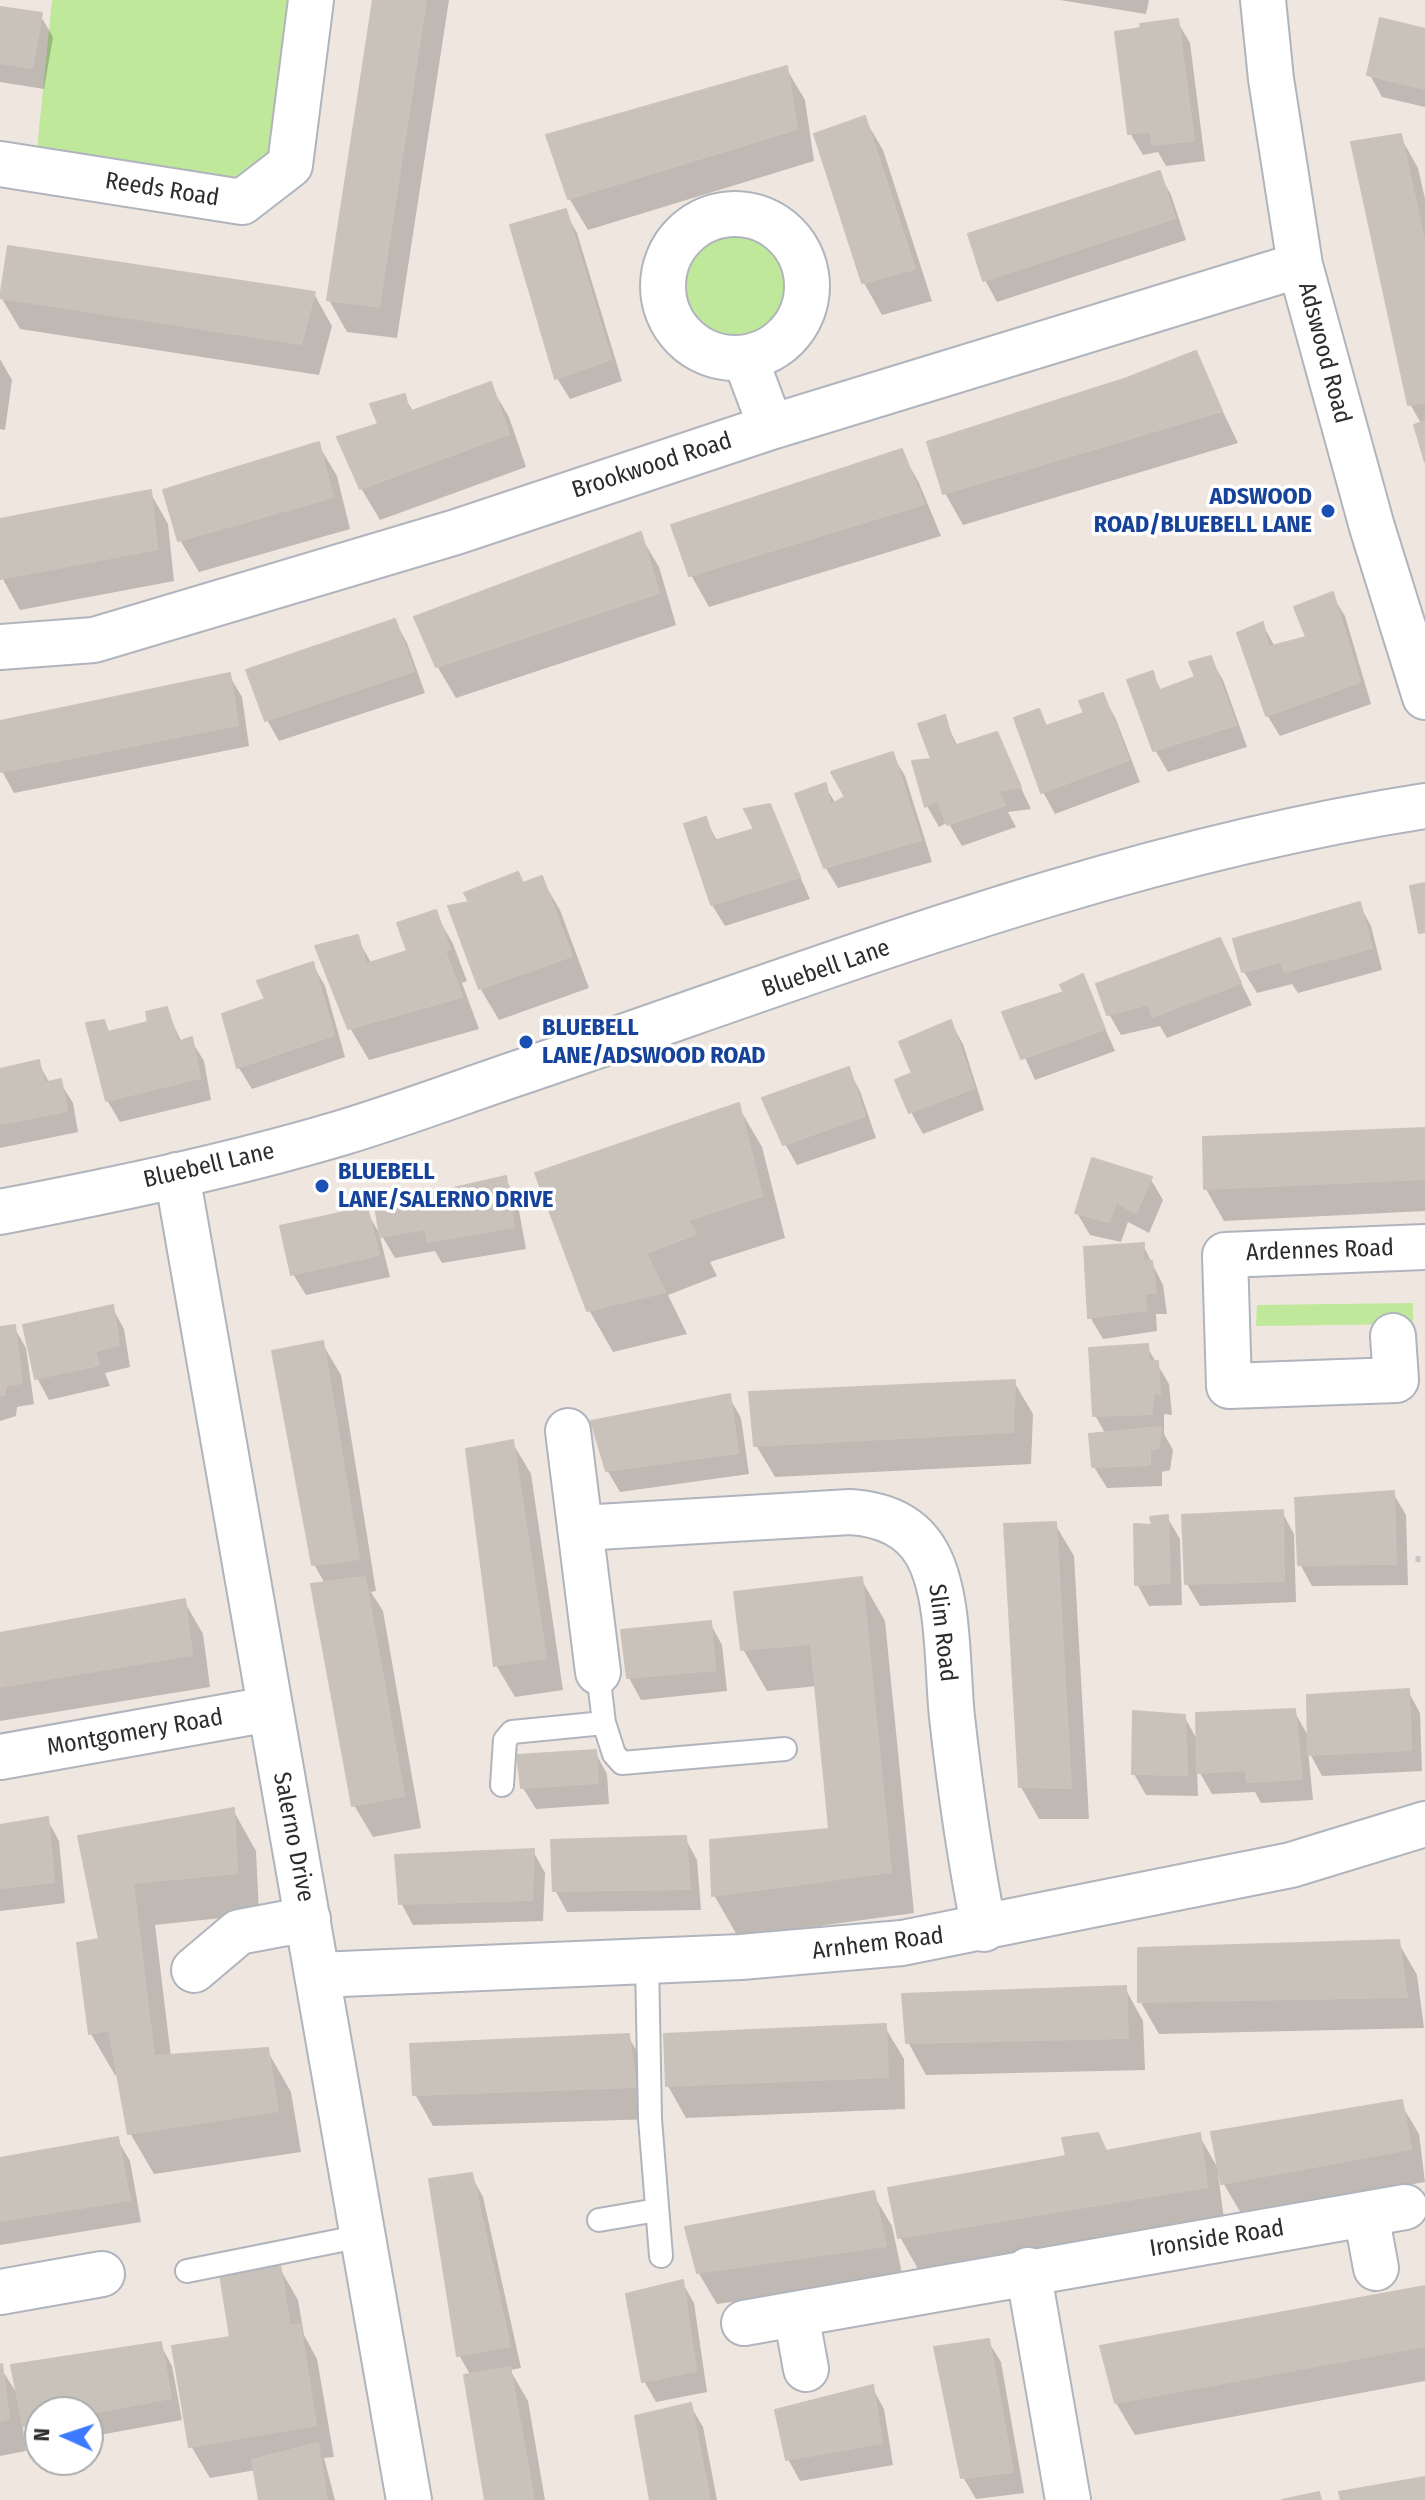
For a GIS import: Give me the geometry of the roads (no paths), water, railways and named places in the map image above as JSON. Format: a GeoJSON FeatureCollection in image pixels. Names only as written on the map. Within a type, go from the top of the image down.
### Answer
{"type":"FeatureCollection","features":[{"type":"Feature","properties":{"kind":"street","name":"Reeds Road"},"geometry":{"type":"LineString","coordinates":[[0,164],[242,202],[290,165],[311,0]]}},
{"type":"Feature","properties":{"kind":"street","name":"Adswood Road"},"geometry":{"type":"LineString","coordinates":[[1263,0],[1271,79],[1300,265],[1372,527],[1425,697]]}},
{"type":"Feature","properties":{"kind":"street","name":"Brookwood Road"},"geometry":{"type":"LineString","coordinates":[[0,647],[94,640],[456,532],[771,427],[1300,265]]}},
{"type":"Feature","properties":{"kind":"street"},"geometry":{"type":"LineString","coordinates":[[745,358],[771,427]]}},
{"type":"Feature","properties":{"kind":"street","name":"Bluebell Lane"},"geometry":{"type":"LineString","coordinates":[[0,1212],[177,1175],[342,1133],[991,913],[1157,863],[1287,830],[1425,806]]}},
{"type":"Feature","properties":{"kind":"street","name":"Salerno Drive"},"geometry":{"type":"LineString","coordinates":[[177,1175],[409,2500]]}},
{"type":"Feature","properties":{"kind":"street","name":"Ardennes Road"},"geometry":{"type":"LineString","coordinates":[[1393,1336],[1396,1398],[1229,1386],[1225,1255],[1425,1247]]}},
{"type":"Feature","properties":{"kind":"street"},"geometry":{"type":"LineString","coordinates":[[568,1431],[598,1672]]}},
{"type":"Feature","properties":{"kind":"street","name":"Slim Road"},"geometry":{"type":"LineString","coordinates":[[581,1528],[850,1512],[881,1516],[918,1540],[933,1566],[940,1598],[956,1754],[984,1929]]}},
{"type":"Feature","properties":{"kind":"street","name":"Montgomery Road"},"geometry":{"type":"LineString","coordinates":[[0,1757],[269,1709]]}},
{"type":"Feature","properties":{"kind":"street","name":"Arnhem Road"},"geometry":{"type":"LineString","coordinates":[[318,1975],[832,1951],[984,1929],[1423,1834]]}},
{"type":"Feature","properties":{"kind":"street"},"geometry":{"type":"LineString","coordinates":[[194,1970],[239,1932],[308,1919]]}},
{"type":"Feature","properties":{"kind":"street","name":"Ironside Road"},"geometry":{"type":"LineString","coordinates":[[744,2323],[1028,2270],[1386,2210],[1376,2268]]}},
{"type":"Feature","properties":{"kind":"street"},"geometry":{"type":"LineString","coordinates":[[1028,2270],[1068,2500]]}},
{"type":"Feature","properties":{"kind":"street"},"geometry":{"type":"LineString","coordinates":[[0,2292],[102,2274]]}},
{"type":"Feature","properties":{"kind":"street"},"geometry":{"type":"LineString","coordinates":[[796,2314],[806,2369]]}},
{"type":"Feature","properties":{"kind":"lane"},"geometry":{"type":"LineString","coordinates":[[598,1672],[604,1723],[614,1754],[622,1763],[785,1749]]}},
{"type":"Feature","properties":{"kind":"lane"},"geometry":{"type":"LineString","coordinates":[[502,1785],[505,1740],[512,1732],[604,1723]]}},
{"type":"Feature","properties":{"kind":"lane"},"geometry":{"type":"LineString","coordinates":[[647,1961],[650,2119],[661,2256]]}},
{"type":"Feature","properties":{"kind":"lane"},"geometry":{"type":"LineString","coordinates":[[599,2220],[657,2210]]}},
{"type":"Feature","properties":{"kind":"lane"},"geometry":{"type":"LineString","coordinates":[[187,2271],[362,2236]]}},
{"type":"Feature","properties":{"kind":"place","name":"ADSWOOD ROAD/BLUEBELL LANE"},"geometry":{"type":"Point","coordinates":[1328,511]}},
{"type":"Feature","properties":{"kind":"place","name":"BLUEBELL LANE/ADSWOOD ROAD"},"geometry":{"type":"Point","coordinates":[526,1042]}},
{"type":"Feature","properties":{"kind":"place","name":"BLUEBELL LANE/SALERNO DRIVE"},"geometry":{"type":"Point","coordinates":[322,1186]}}]}
